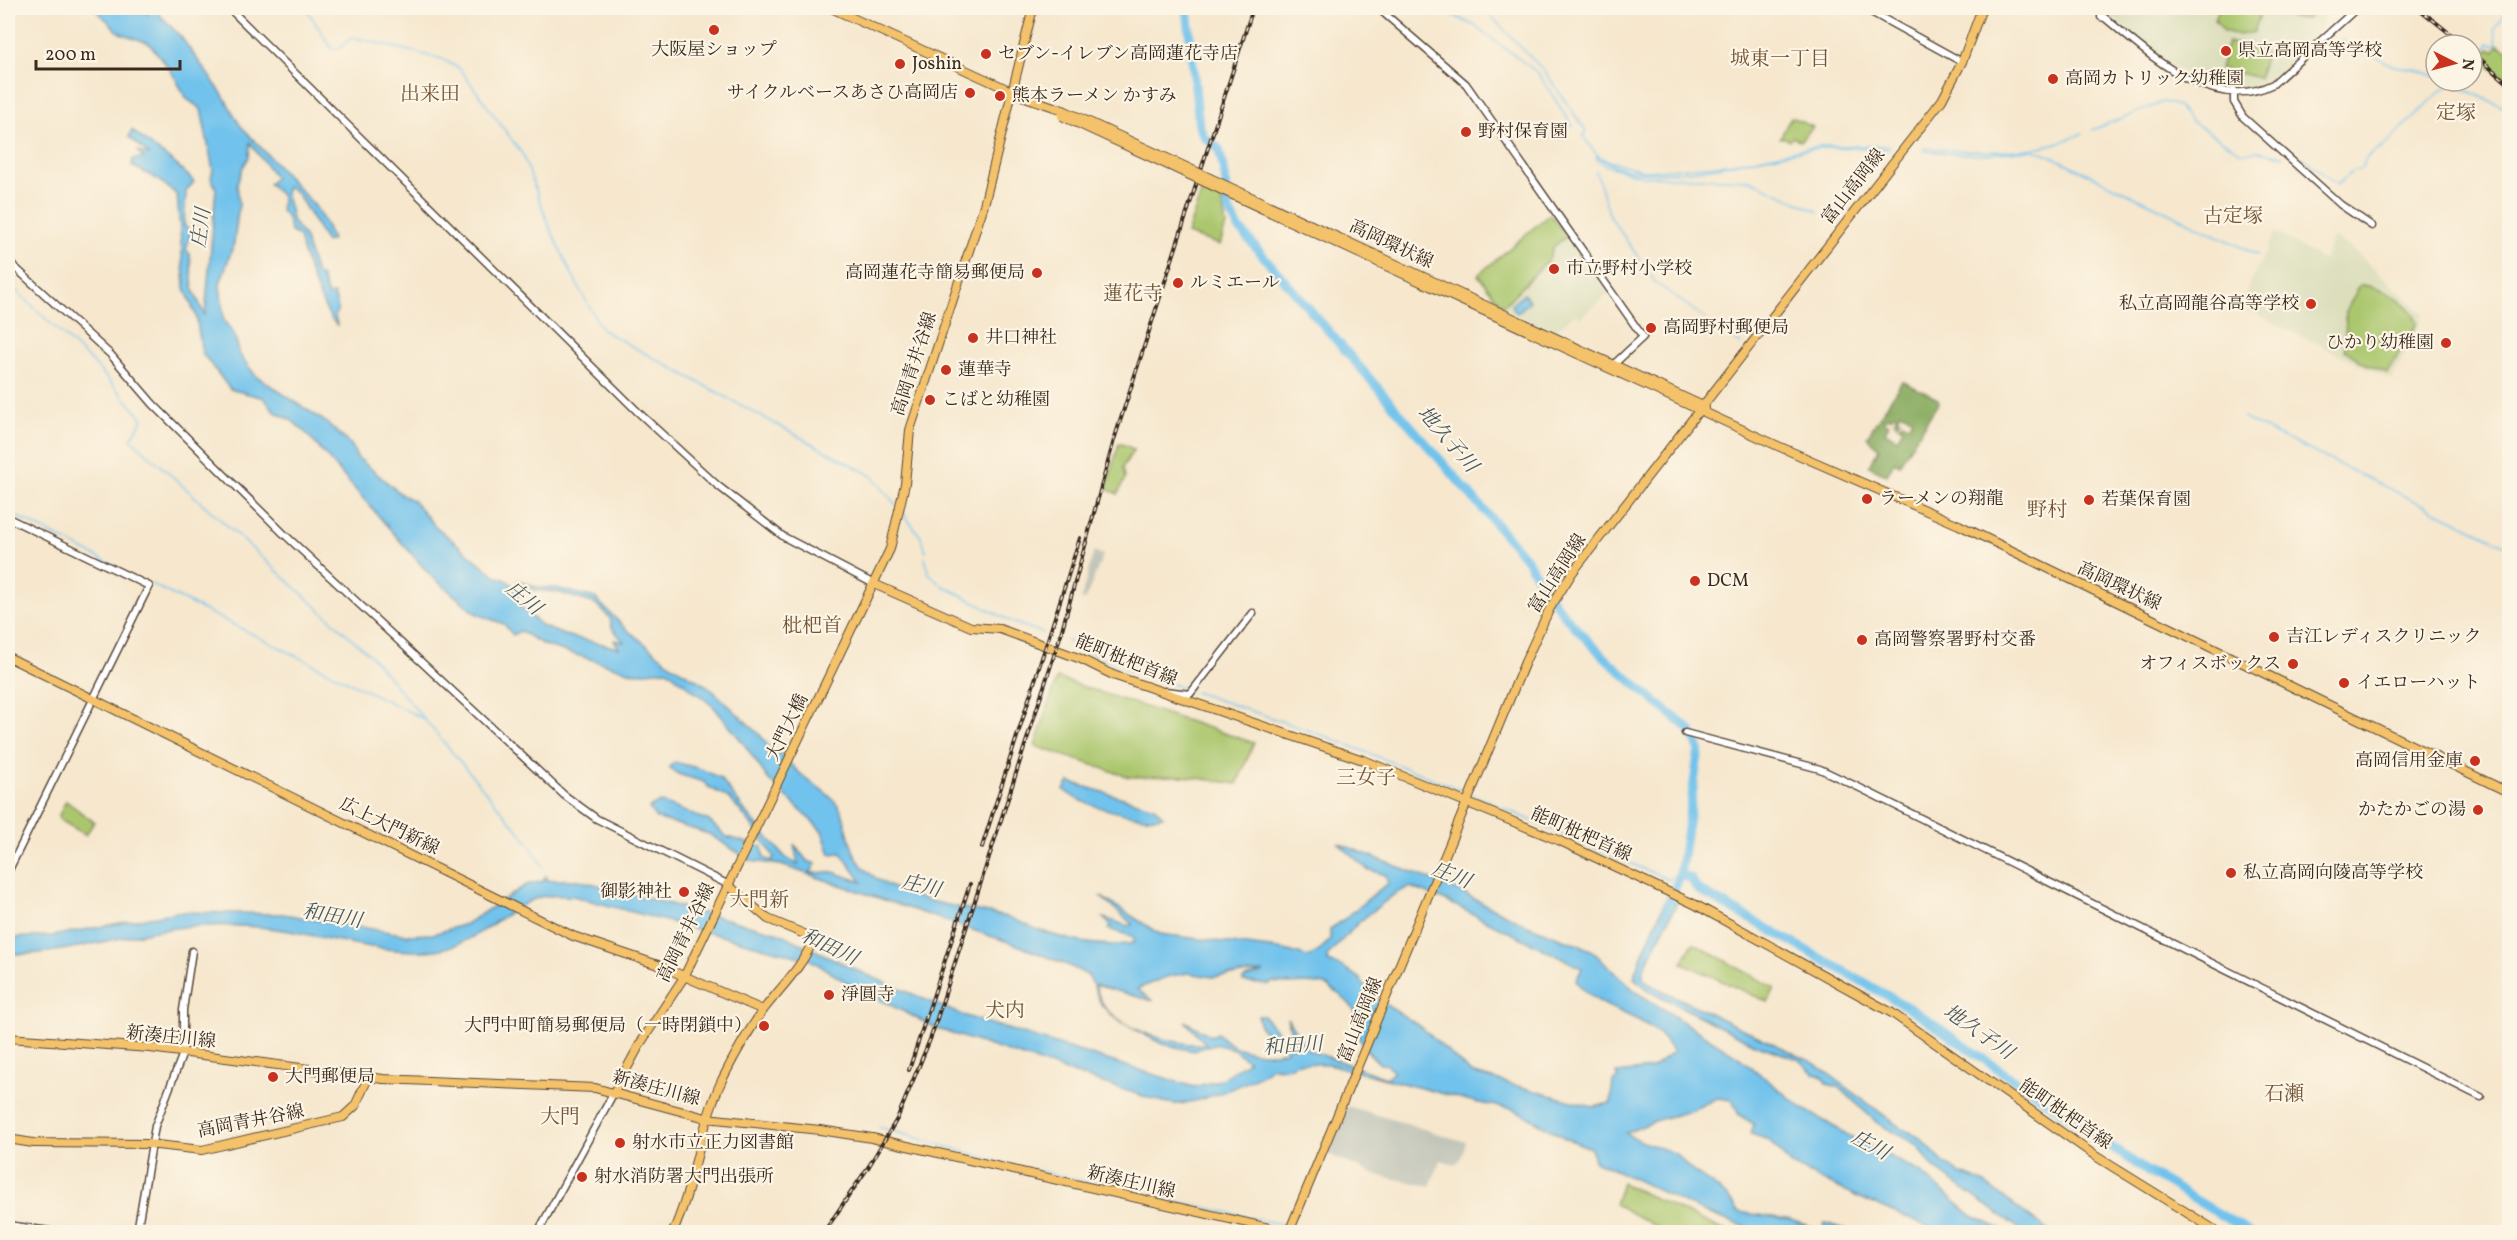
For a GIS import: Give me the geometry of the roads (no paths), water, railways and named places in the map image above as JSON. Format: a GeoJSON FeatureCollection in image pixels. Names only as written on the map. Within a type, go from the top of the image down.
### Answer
{"type":"FeatureCollection","features":[{"type":"Feature","properties":{"kind":"main road","name":"高岡環状線"},"geometry":{"type":"LineString","coordinates":[[831,8],[1700,407],[1778,446],[1957,524],[2510,793]]}},
{"type":"Feature","properties":{"kind":"main road","name":"高岡青井谷線"},"geometry":{"type":"LineString","coordinates":[[872,587],[890,549],[905,484],[910,430],[984,206],[1033,8]]}},
{"type":"Feature","properties":{"kind":"main road","name":"富山高岡線"},"geometry":{"type":"LineString","coordinates":[[1288,1233],[1525,662],[1550,608],[1558,594],[1700,407],[1942,100],[1962,62],[1982,8]]}},
{"type":"Feature","properties":{"kind":"main road","name":"能町枇杷首線"},"geometry":{"type":"LineString","coordinates":[[872,587],[971,627],[1000,628],[1162,693],[1470,797],[1690,902],[1786,952],[1892,1013],[2097,1157],[2218,1233]]}},
{"type":"Feature","properties":{"kind":"main road","name":"大門大橋"},"geometry":{"type":"LineString","coordinates":[[729,880],[872,587]]}},
{"type":"Feature","properties":{"kind":"main road","name":"広上大門新線"},"geometry":{"type":"LineString","coordinates":[[8,657],[604,949],[646,961],[763,1010]]}},
{"type":"Feature","properties":{"kind":"main road","name":"高岡青井谷線"},"geometry":{"type":"LineString","coordinates":[[614,1094],[640,1044],[684,977],[729,880]]}},
{"type":"Feature","properties":{"kind":"main road"},"geometry":{"type":"LineString","coordinates":[[673,1233],[693,1179],[706,1118],[722,1079],[763,1010],[801,964],[814,938],[768,919],[729,880]]}},
{"type":"Feature","properties":{"kind":"main road","name":"新湊庄川線"},"geometry":{"type":"LineString","coordinates":[[8,1038],[26,1037],[183,1053],[368,1078],[595,1088],[706,1118],[872,1138],[1288,1233]]}},
{"type":"Feature","properties":{"kind":"main road","name":"高岡青井谷線"},"geometry":{"type":"LineString","coordinates":[[8,1139],[33,1143],[152,1144],[202,1150],[343,1117],[355,1106],[368,1078]]}},
{"type":"Feature","properties":{"kind":"street"},"geometry":{"type":"LineString","coordinates":[[230,8],[638,412],[717,485],[784,537],[872,587]]}},
{"type":"Feature","properties":{"kind":"street"},"geometry":{"type":"LineString","coordinates":[[1378,8],[1466,84],[1643,337],[1612,367]]}},
{"type":"Feature","properties":{"kind":"street"},"geometry":{"type":"LineString","coordinates":[[1864,8],[1962,62]]}},
{"type":"Feature","properties":{"kind":"street"},"geometry":{"type":"LineString","coordinates":[[2103,8],[2101,17],[2170,70],[2197,83],[2234,90],[2258,90],[2273,84],[2357,8]]}},
{"type":"Feature","properties":{"kind":"street"},"geometry":{"type":"LineString","coordinates":[[2234,90],[2234,102],[2243,117],[2341,205],[2372,226]]}},
{"type":"Feature","properties":{"kind":"street"},"geometry":{"type":"LineString","coordinates":[[8,261],[111,355],[153,404],[283,533],[564,795],[597,819],[729,880]]}},
{"type":"Feature","properties":{"kind":"street"},"geometry":{"type":"LineString","coordinates":[[8,518],[149,586],[8,872]]}},
{"type":"Feature","properties":{"kind":"street"},"geometry":{"type":"LineString","coordinates":[[1162,693],[1167,691],[1192,692],[1253,613]]}},
{"type":"Feature","properties":{"kind":"street"},"geometry":{"type":"LineString","coordinates":[[1685,733],[1820,769],[2481,1097]]}},
{"type":"Feature","properties":{"kind":"street"},"geometry":{"type":"LineString","coordinates":[[138,1233],[152,1144],[161,1106],[183,1053],[183,1010],[192,951]]}},
{"type":"Feature","properties":{"kind":"street"},"geometry":{"type":"LineString","coordinates":[[538,1233],[614,1094]]}},
{"type":"Feature","properties":{"kind":"street"},"geometry":{"type":"LineString","coordinates":[[8,1225],[56,1233]]}},
{"type":"Feature","properties":{"kind":"water","name":"和田川"},"geometry":{"type":"Polygon","coordinates":[[[94,8],[141,8],[148,15],[145,8],[153,8],[181,37],[223,95],[240,125],[315,206],[327,227],[332,240],[326,242],[297,193],[288,187],[285,191],[293,222],[304,236],[316,274],[321,276],[328,296],[334,294],[338,309],[335,315],[337,325],[320,297],[299,236],[290,231],[288,219],[281,211],[282,196],[269,184],[275,177],[250,143],[249,157],[237,184],[239,204],[234,243],[220,284],[224,321],[235,335],[239,354],[256,376],[326,422],[352,446],[356,456],[402,495],[414,501],[434,525],[497,577],[503,578],[517,588],[518,604],[542,626],[564,635],[619,648],[614,640],[624,642],[612,628],[610,618],[596,604],[557,592],[534,590],[517,580],[540,588],[556,588],[595,598],[625,628],[673,666],[709,687],[761,736],[772,752],[777,751],[835,802],[842,812],[856,857],[866,870],[879,880],[895,889],[929,901],[1008,917],[1036,929],[1085,943],[1122,945],[1134,943],[1134,937],[1108,929],[1111,926],[1104,918],[1128,926],[1132,924],[1100,896],[1160,934],[1285,950],[1308,957],[1318,952],[1330,940],[1330,929],[1388,884],[1386,875],[1367,869],[1338,843],[1452,888],[1525,924],[1591,950],[1636,992],[1740,1058],[1802,1108],[1853,1138],[1920,1172],[1972,1216],[2007,1232],[1940,1232],[1791,1165],[1769,1140],[1751,1134],[1754,1124],[1739,1115],[1732,1100],[1717,1098],[1690,1111],[1657,1120],[1626,1133],[1677,1155],[1690,1169],[1729,1198],[1738,1212],[1787,1219],[1822,1230],[1825,1223],[1853,1232],[1783,1234],[1742,1226],[1594,1161],[1591,1148],[1565,1138],[1514,1109],[1479,1103],[1328,1064],[1298,1063],[1286,1068],[1272,1067],[1241,1085],[1213,1095],[1177,1104],[1163,1102],[938,1029],[849,984],[811,960],[573,896],[537,898],[463,942],[436,950],[379,948],[273,929],[211,926],[177,928],[56,951],[8,954],[8,938],[52,936],[177,912],[283,914],[407,935],[433,934],[466,924],[526,885],[543,881],[546,876],[547,880],[579,880],[779,933],[865,974],[962,1015],[1194,1087],[1220,1080],[1248,1061],[1234,1049],[1214,1044],[1194,1051],[1162,1044],[1123,1023],[1166,1040],[1206,1044],[1185,1021],[1211,1036],[1218,1033],[1232,1045],[1241,1049],[1270,1053],[1288,1050],[1260,1027],[1258,1016],[1264,1016],[1291,1047],[1295,1047],[1287,1018],[1307,1049],[1386,1078],[1394,1072],[1385,1064],[1380,1064],[1364,1047],[1358,1036],[1357,1017],[1350,1004],[1337,992],[1324,985],[1273,982],[1268,985],[1243,982],[1243,979],[1264,972],[1212,977],[1188,973],[1166,977],[1137,989],[1153,1001],[1095,985],[1103,1004],[1109,1011],[1102,1006],[1089,976],[1070,966],[1017,945],[781,865],[751,861],[709,834],[656,818],[649,808],[660,802],[709,821],[727,837],[762,847],[764,858],[771,861],[774,857],[770,851],[727,797],[711,789],[704,782],[678,774],[669,767],[675,762],[701,769],[720,778],[749,816],[786,858],[798,865],[794,844],[807,861],[816,864],[810,873],[834,872],[862,882],[841,853],[830,854],[822,831],[768,779],[744,744],[713,706],[667,670],[635,673],[544,645],[520,631],[513,635],[504,624],[477,614],[430,575],[306,433],[291,420],[275,412],[264,398],[230,389],[202,353],[196,316],[185,288],[177,195],[159,180],[132,166],[133,159],[144,158],[137,151],[150,155],[129,137],[132,130],[179,167],[194,182],[186,191],[184,225],[191,232],[186,250],[190,254],[193,289],[205,316],[216,188],[211,178],[213,170],[201,109],[187,99],[171,71],[149,43],[120,33],[94,8]],[[1410,887],[1396,893],[1359,922],[1327,956],[1328,962],[1343,967],[1359,978],[1374,997],[1421,1027],[1471,1073],[1593,1107],[1611,1103],[1613,1081],[1619,1078],[1616,1073],[1651,1069],[1673,1052],[1661,1036],[1649,1026],[1595,999],[1585,991],[1576,981],[1582,968],[1446,901],[1410,887]]]}},
{"type":"Feature","properties":{"kind":"water"},"geometry":{"type":"Polygon","coordinates":[[[1524,294],[1530,301],[1517,313],[1511,305],[1524,294]]]}},
{"type":"Feature","properties":{"kind":"water"},"geometry":{"type":"Polygon","coordinates":[[[1069,782],[1154,807],[1163,816],[1141,817],[1112,811],[1083,801],[1064,790],[1069,782]]]}},
{"type":"Feature","properties":{"kind":"water"},"geometry":{"type":"Polygon","coordinates":[[[1667,897],[1677,903],[1643,970],[1643,978],[1651,985],[1814,1063],[1900,1127],[1919,1137],[1942,1161],[1961,1174],[1981,1181],[2050,1232],[2024,1232],[1934,1168],[1917,1145],[1877,1123],[1839,1087],[1827,1084],[1821,1076],[1814,1074],[1798,1059],[1754,1044],[1648,990],[1635,978],[1635,972],[1667,897]]]}},
{"type":"Feature","properties":{"kind":"waterway"},"geometry":{"type":"LineString","coordinates":[[306,8],[332,49],[339,49],[351,38],[361,39],[442,59],[460,69],[523,155],[548,223],[571,273],[602,330],[872,476],[896,505]]}},
{"type":"Feature","properties":{"kind":"waterway","name":"地久子川"},"geometry":{"type":"LineString","coordinates":[[1187,8],[1199,125],[1204,137],[1219,149],[1225,175],[1228,209],[1239,228],[1528,561],[1543,586],[1579,632],[1623,674],[1691,731],[1699,749],[1680,875],[1666,911]]}},
{"type":"Feature","properties":{"kind":"waterway"},"geometry":{"type":"LineString","coordinates":[[1438,8],[1475,26],[1538,73],[1573,127]]}},
{"type":"Feature","properties":{"kind":"waterway"},"geometry":{"type":"LineString","coordinates":[[1483,8],[1545,72],[1586,131],[1584,137]]}},
{"type":"Feature","properties":{"kind":"waterway"},"geometry":{"type":"LineString","coordinates":[[2093,8],[2097,11]]}},
{"type":"Feature","properties":{"kind":"waterway"},"geometry":{"type":"LineString","coordinates":[[2484,53],[2489,44],[2497,46],[2495,29],[2507,8]]}},
{"type":"Feature","properties":{"kind":"waterway"},"geometry":{"type":"LineString","coordinates":[[2340,39],[2394,66],[2424,72]]}},
{"type":"Feature","properties":{"kind":"waterway"},"geometry":{"type":"LineString","coordinates":[[2291,157],[2304,158],[2337,185],[2353,171],[2362,168],[2366,158],[2383,147],[2439,93]]}},
{"type":"Feature","properties":{"kind":"waterway"},"geometry":{"type":"LineString","coordinates":[[2472,93],[2510,110]]}},
{"type":"Feature","properties":{"kind":"waterway"},"geometry":{"type":"LineString","coordinates":[[2092,130],[2163,102],[2178,106],[2191,121],[2241,152],[2260,151],[2283,156]]}},
{"type":"Feature","properties":{"kind":"waterway"},"geometry":{"type":"LineString","coordinates":[[1923,148],[2004,151],[2045,146],[2083,133]]}},
{"type":"Feature","properties":{"kind":"waterway"},"geometry":{"type":"LineString","coordinates":[[1583,136],[1604,165],[1643,176],[1750,180],[1819,212]]}},
{"type":"Feature","properties":{"kind":"waterway"},"geometry":{"type":"LineString","coordinates":[[1595,153],[1605,160],[1647,171],[1729,164],[1818,146],[1891,146]]}},
{"type":"Feature","properties":{"kind":"waterway"},"geometry":{"type":"LineString","coordinates":[[1602,159],[1624,169],[1650,173],[1679,172],[1821,148],[1890,149]]}},
{"type":"Feature","properties":{"kind":"waterway"},"geometry":{"type":"LineString","coordinates":[[1923,151],[1978,155],[2029,150],[2042,152],[2258,255]]}},
{"type":"Feature","properties":{"kind":"waterway"},"geometry":{"type":"LineString","coordinates":[[1596,157],[1598,162]]}},
{"type":"Feature","properties":{"kind":"waterway"},"geometry":{"type":"LineString","coordinates":[[1596,171],[1610,216],[1655,282],[1706,319]]}},
{"type":"Feature","properties":{"kind":"waterway"},"geometry":{"type":"LineString","coordinates":[[8,283],[96,366],[143,419],[131,439],[370,655],[529,843]]}},
{"type":"Feature","properties":{"kind":"waterway"},"geometry":{"type":"LineString","coordinates":[[1732,338],[1741,344]]}},
{"type":"Feature","properties":{"kind":"waterway"},"geometry":{"type":"LineString","coordinates":[[2243,418],[2510,547]]}},
{"type":"Feature","properties":{"kind":"waterway"},"geometry":{"type":"LineString","coordinates":[[8,512],[115,566]]}},
{"type":"Feature","properties":{"kind":"waterway"},"geometry":{"type":"LineString","coordinates":[[903,513],[921,537],[926,551]]}},
{"type":"Feature","properties":{"kind":"waterway"},"geometry":{"type":"LineString","coordinates":[[925,557],[928,572],[939,583]]}},
{"type":"Feature","properties":{"kind":"waterway"},"geometry":{"type":"LineString","coordinates":[[151,584],[424,719]]}},
{"type":"Feature","properties":{"kind":"waterway"},"geometry":{"type":"LineString","coordinates":[[942,585],[1012,622],[1043,633]]}},
{"type":"Feature","properties":{"kind":"waterway"},"geometry":{"type":"LineString","coordinates":[[1066,640],[1118,667],[1190,690]]}},
{"type":"Feature","properties":{"kind":"waterway"},"geometry":{"type":"LineString","coordinates":[[1195,692],[1328,737],[1469,793]]}},
{"type":"Feature","properties":{"kind":"waterway"},"geometry":{"type":"LineString","coordinates":[[1473,795],[1669,880],[1676,874],[1680,875]]}},
{"type":"Feature","properties":{"kind":"waterway"},"geometry":{"type":"LineString","coordinates":[[531,846],[543,867]]}},
{"type":"Feature","properties":{"kind":"waterway","name":"地久子川"},"geometry":{"type":"LineString","coordinates":[[1680,875],[1691,878],[1697,889],[1911,1009],[2148,1172],[2250,1232]]}},
{"type":"Feature","properties":{"kind":"waterway"},"geometry":{"type":"LineString","coordinates":[[879,1127],[1003,1163],[1289,1226]]}},
{"type":"Feature","properties":{"kind":"waterway"},"geometry":{"type":"LineString","coordinates":[[1293,1227],[1311,1232]]}},
{"type":"Feature","properties":{"kind":"waterway"},"geometry":{"type":"LineString","coordinates":[[8,1229],[33,1232]]}},
{"type":"Feature","properties":{"kind":"railway"},"geometry":{"type":"LineString","coordinates":[[824,1232],[869,1166],[897,1119],[931,1037],[1060,637],[1114,440],[1253,8]]}},
{"type":"Feature","properties":{"kind":"railway"},"geometry":{"type":"LineString","coordinates":[[2418,8],[2449,33]]}},
{"type":"Feature","properties":{"kind":"railway"},"geometry":{"type":"LineString","coordinates":[[2484,62],[2510,85]]}},
{"type":"Feature","properties":{"kind":"railway"},"geometry":{"type":"LineString","coordinates":[[982,847],[1080,538]]}},
{"type":"Feature","properties":{"kind":"railway"},"geometry":{"type":"LineString","coordinates":[[909,1070],[970,884]]}},
{"type":"Feature","properties":{"kind":"place","name":"大阪屋ショップ"},"geometry":{"type":"Point","coordinates":[714,30]}},
{"type":"Feature","properties":{"kind":"place","name":"県立高岡高等学校"},"geometry":{"type":"Point","coordinates":[2226,51]}},
{"type":"Feature","properties":{"kind":"place","name":"セブン-イレブン高岡蓮花寺店"},"geometry":{"type":"Point","coordinates":[986,54]}},
{"type":"Feature","properties":{"kind":"place","name":"Joshin"},"geometry":{"type":"Point","coordinates":[900,64]}},
{"type":"Feature","properties":{"kind":"place","name":"高岡カトリック幼稚園"},"geometry":{"type":"Point","coordinates":[2053,79]}},
{"type":"Feature","properties":{"kind":"place","name":"サイクルベースあさひ高岡店"},"geometry":{"type":"Point","coordinates":[970,93]}},
{"type":"Feature","properties":{"kind":"place","name":"熊本ラーメン かすみ"},"geometry":{"type":"Point","coordinates":[1000,96]}},
{"type":"Feature","properties":{"kind":"place","name":"野村保育園"},"geometry":{"type":"Point","coordinates":[1466,132]}},
{"type":"Feature","properties":{"kind":"place","name":"市立野村小学校"},"geometry":{"type":"Point","coordinates":[1554,269]}},
{"type":"Feature","properties":{"kind":"place","name":"高岡蓮花寺簡易郵便局"},"geometry":{"type":"Point","coordinates":[1037,273]}},
{"type":"Feature","properties":{"kind":"place","name":"ルミエール"},"geometry":{"type":"Point","coordinates":[1178,283]}},
{"type":"Feature","properties":{"kind":"place","name":"私立高岡龍谷高等学校"},"geometry":{"type":"Point","coordinates":[2311,304]}},
{"type":"Feature","properties":{"kind":"place","name":"高岡野村郵便局"},"geometry":{"type":"Point","coordinates":[1651,328]}},
{"type":"Feature","properties":{"kind":"place","name":"井口神社"},"geometry":{"type":"Point","coordinates":[973,338]}},
{"type":"Feature","properties":{"kind":"place","name":"ひかり幼稚園"},"geometry":{"type":"Point","coordinates":[2446,343]}},
{"type":"Feature","properties":{"kind":"place","name":"蓮華寺"},"geometry":{"type":"Point","coordinates":[946,370]}},
{"type":"Feature","properties":{"kind":"place","name":"こばと幼稚園"},"geometry":{"type":"Point","coordinates":[930,400]}},
{"type":"Feature","properties":{"kind":"place","name":"ラーメンの翔龍"},"geometry":{"type":"Point","coordinates":[1867,499]}},
{"type":"Feature","properties":{"kind":"place","name":"若葉保育園"},"geometry":{"type":"Point","coordinates":[2089,500]}},
{"type":"Feature","properties":{"kind":"place","name":"DCM"},"geometry":{"type":"Point","coordinates":[1695,581]}},
{"type":"Feature","properties":{"kind":"place","name":"吉江レディスクリニック"},"geometry":{"type":"Point","coordinates":[2274,637]}},
{"type":"Feature","properties":{"kind":"place","name":"高岡警察署野村交番"},"geometry":{"type":"Point","coordinates":[1862,640]}},
{"type":"Feature","properties":{"kind":"place","name":"オフィスボックス"},"geometry":{"type":"Point","coordinates":[2293,664]}},
{"type":"Feature","properties":{"kind":"place","name":"イエローハット"},"geometry":{"type":"Point","coordinates":[2344,683]}},
{"type":"Feature","properties":{"kind":"place","name":"高岡信用金庫"},"geometry":{"type":"Point","coordinates":[2475,761]}},
{"type":"Feature","properties":{"kind":"place","name":"かたかごの湯"},"geometry":{"type":"Point","coordinates":[2478,810]}},
{"type":"Feature","properties":{"kind":"place","name":"私立高岡向陵高等学校"},"geometry":{"type":"Point","coordinates":[2231,873]}},
{"type":"Feature","properties":{"kind":"place","name":"御影神社"},"geometry":{"type":"Point","coordinates":[684,892]}},
{"type":"Feature","properties":{"kind":"place","name":"淨圓寺"},"geometry":{"type":"Point","coordinates":[829,995]}},
{"type":"Feature","properties":{"kind":"place","name":"大門中町簡易郵便局（一時閉鎖中）"},"geometry":{"type":"Point","coordinates":[764,1026]}},
{"type":"Feature","properties":{"kind":"place","name":"大門郵便局"},"geometry":{"type":"Point","coordinates":[273,1077]}},
{"type":"Feature","properties":{"kind":"place","name":"射水市立正力図書館"},"geometry":{"type":"Point","coordinates":[620,1143]}},
{"type":"Feature","properties":{"kind":"place","name":"射水消防署大門出張所"},"geometry":{"type":"Point","coordinates":[582,1177]}},
{"type":"Feature","properties":{"kind":"district","name":"城東一丁目"},"geometry":{"type":"Point","coordinates":[1780,60]}},
{"type":"Feature","properties":{"kind":"district","name":"出来田"},"geometry":{"type":"Point","coordinates":[430,95]}},
{"type":"Feature","properties":{"kind":"district","name":"定塚"},"geometry":{"type":"Point","coordinates":[2456,114]}},
{"type":"Feature","properties":{"kind":"district","name":"古定塚"},"geometry":{"type":"Point","coordinates":[2233,217]}},
{"type":"Feature","properties":{"kind":"district","name":"蓮花寺"},"geometry":{"type":"Point","coordinates":[1133,295]}},
{"type":"Feature","properties":{"kind":"district","name":"野村"},"geometry":{"type":"Point","coordinates":[2047,511]}},
{"type":"Feature","properties":{"kind":"district","name":"枇杷首"},"geometry":{"type":"Point","coordinates":[812,627]}},
{"type":"Feature","properties":{"kind":"district","name":"三女子"},"geometry":{"type":"Point","coordinates":[1366,779]}},
{"type":"Feature","properties":{"kind":"district","name":"大門新"},"geometry":{"type":"Point","coordinates":[759,901]}},
{"type":"Feature","properties":{"kind":"district","name":"犬内"},"geometry":{"type":"Point","coordinates":[1005,1012]}},
{"type":"Feature","properties":{"kind":"district","name":"石瀬"},"geometry":{"type":"Point","coordinates":[2284,1095]}},
{"type":"Feature","properties":{"kind":"district","name":"大門"},"geometry":{"type":"Point","coordinates":[560,1118]}},
{"type":"Feature","properties":{"kind":"water label","name":"庄川"},"geometry":{"type":"Point","coordinates":[202,228]}},
{"type":"Feature","properties":{"kind":"water label","name":"庄川"},"geometry":{"type":"Point","coordinates":[523,599]}},
{"type":"Feature","properties":{"kind":"water label","name":"庄川"},"geometry":{"type":"Point","coordinates":[1451,876]}},
{"type":"Feature","properties":{"kind":"water label","name":"庄川"},"geometry":{"type":"Point","coordinates":[921,887]}},
{"type":"Feature","properties":{"kind":"water label","name":"庄川"},"geometry":{"type":"Point","coordinates":[1870,1146]}}]}
